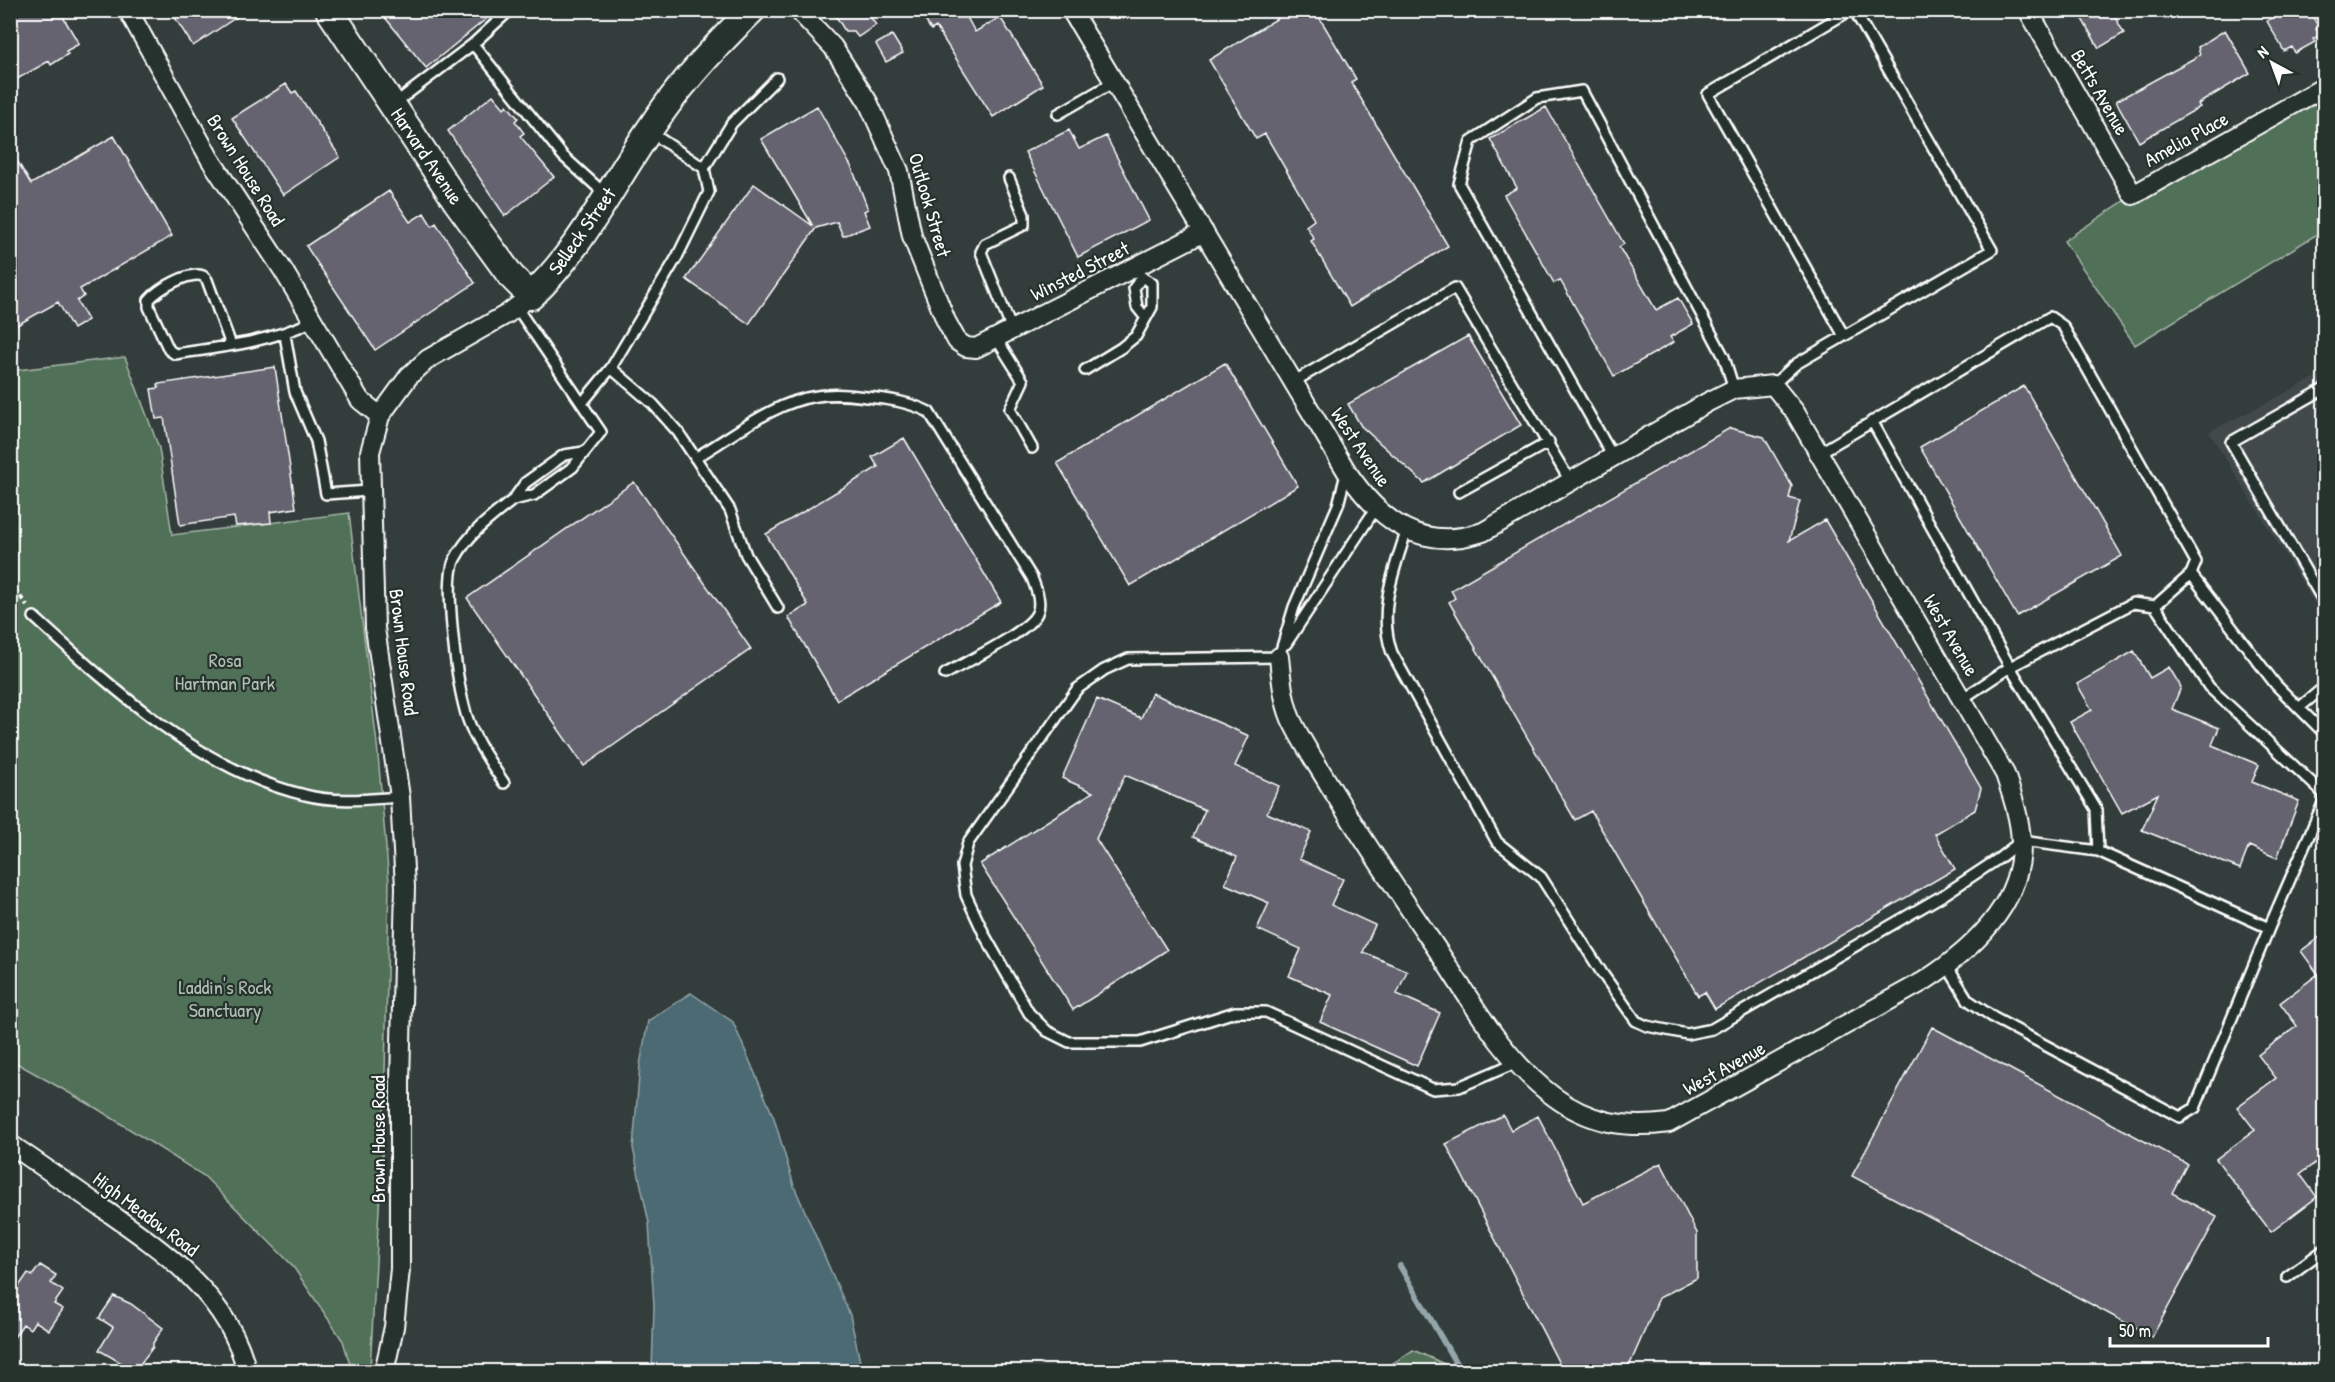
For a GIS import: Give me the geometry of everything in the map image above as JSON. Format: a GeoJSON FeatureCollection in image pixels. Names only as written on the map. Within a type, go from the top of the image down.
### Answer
{"type":"FeatureCollection","features":[{"type":"Feature","properties":{"kind":"street","name":"Brown House Road"},"geometry":{"type":"LineString","coordinates":[[128,10],[204,149],[360,400],[380,416],[370,452],[369,491],[375,628],[400,797],[405,897],[400,1125],[401,1261],[398,1300],[384,1371]]}},
{"type":"Feature","properties":{"kind":"street","name":"Harvard Avenue"},"geometry":{"type":"LineString","coordinates":[[329,10],[504,267],[524,302]]}},
{"type":"Feature","properties":{"kind":"street","name":"Selleck Street"},"geometry":{"type":"LineString","coordinates":[[380,416],[395,392],[418,368],[524,302],[572,252],[648,131],[685,81],[752,10]]}},
{"type":"Feature","properties":{"kind":"street","name":"Outlook Street"},"geometry":{"type":"LineString","coordinates":[[798,10],[833,47],[868,102],[899,171],[912,236],[946,321],[957,341],[966,347],[976,348]]}},
{"type":"Feature","properties":{"kind":"street","name":"West Avenue"},"geometry":{"type":"LineString","coordinates":[[1071,10],[1347,472],[1376,508],[1407,529],[1426,538],[1443,540],[1463,538],[1483,532],[1734,389],[1773,385],[1795,412],[2005,774],[2021,841],[2018,869],[1999,912],[1979,939],[1947,966],[1790,1058],[1669,1123],[1638,1127],[1584,1115],[1553,1097],[1515,1063],[1365,844],[1290,717],[1282,684],[1279,657]]}},
{"type":"Feature","properties":{"kind":"street","name":"Betts Avenue"},"geometry":{"type":"LineString","coordinates":[[2028,10],[2133,195]]}},
{"type":"Feature","properties":{"kind":"street","name":"Amelia Place"},"geometry":{"type":"LineString","coordinates":[[2133,195],[2325,87]]}},
{"type":"Feature","properties":{"kind":"street","name":"Winsted Street"},"geometry":{"type":"LineString","coordinates":[[976,348],[1140,272],[1204,232]]}},
{"type":"Feature","properties":{"kind":"street","name":"High Meadow Road"},"geometry":{"type":"LineString","coordinates":[[10,1144],[167,1253],[193,1278],[221,1313],[243,1353],[247,1371]]}},
{"type":"Feature","properties":{"kind":"lane"},"geometry":{"type":"LineString","coordinates":[[392,105],[473,44],[510,10]]}},
{"type":"Feature","properties":{"kind":"lane"},"geometry":{"type":"LineString","coordinates":[[1773,385],[1796,364],[1992,250],[1852,10],[1708,94],[1844,336]]}},
{"type":"Feature","properties":{"kind":"lane"},"geometry":{"type":"LineString","coordinates":[[473,44],[563,156],[607,196]]}},
{"type":"Feature","properties":{"kind":"lane"},"geometry":{"type":"LineString","coordinates":[[583,402],[611,368],[677,257],[709,192],[704,168],[732,123],[777,78]]}},
{"type":"Feature","properties":{"kind":"lane"},"geometry":{"type":"LineString","coordinates":[[1058,114],[1114,82]]}},
{"type":"Feature","properties":{"kind":"lane"},"geometry":{"type":"LineString","coordinates":[[1613,457],[1459,184],[1471,141],[1537,98],[1582,91],[1724,357],[1734,389]]}},
{"type":"Feature","properties":{"kind":"lane"},"geometry":{"type":"LineString","coordinates":[[648,131],[704,168]]}},
{"type":"Feature","properties":{"kind":"lane"},"geometry":{"type":"LineString","coordinates":[[1009,178],[1024,215],[1024,225],[985,244],[981,252],[1004,334],[1023,381],[1010,409],[1032,448]]}},
{"type":"Feature","properties":{"kind":"lane"},"geometry":{"type":"LineString","coordinates":[[1084,370],[1121,348],[1136,336],[1152,307],[1152,283],[1140,272],[1134,288],[1137,307],[1145,317]]}},
{"type":"Feature","properties":{"kind":"lane"},"geometry":{"type":"LineString","coordinates":[[231,345],[203,276],[191,276],[169,286],[149,300],[149,307],[172,353],[231,345],[285,334],[313,321]]}},
{"type":"Feature","properties":{"kind":"lane"},"geometry":{"type":"LineString","coordinates":[[1293,382],[1455,288],[1549,442],[1570,481]]}},
{"type":"Feature","properties":{"kind":"lane"},"geometry":{"type":"LineString","coordinates":[[513,500],[534,495],[573,467],[601,432],[524,302]]}},
{"type":"Feature","properties":{"kind":"lane"},"geometry":{"type":"LineString","coordinates":[[1819,453],[2050,317],[2063,326],[2196,562],[2191,574],[2155,606]]}},
{"type":"Feature","properties":{"kind":"lane"},"geometry":{"type":"LineString","coordinates":[[285,334],[295,392],[316,441],[326,494],[369,491]]}},
{"type":"Feature","properties":{"kind":"lane"},"geometry":{"type":"LineString","coordinates":[[611,368],[653,404],[678,432],[730,510],[746,555],[778,609]]}},
{"type":"Feature","properties":{"kind":"lane"},"geometry":{"type":"LineString","coordinates":[[2325,389],[2231,442],[2325,602]]}},
{"type":"Feature","properties":{"kind":"lane"},"geometry":{"type":"LineString","coordinates":[[695,458],[773,411],[816,396],[843,394],[883,399],[912,404],[929,412],[1032,578],[1039,599],[1037,614],[1025,628],[945,674]]}},
{"type":"Feature","properties":{"kind":"lane"},"geometry":{"type":"LineString","coordinates":[[1872,421],[2010,668],[2096,809],[2098,851]]}},
{"type":"Feature","properties":{"kind":"lane"},"geometry":{"type":"LineString","coordinates":[[1459,492],[1549,442]]}},
{"type":"Feature","properties":{"kind":"lane"},"geometry":{"type":"LineString","coordinates":[[504,783],[484,753],[464,706],[451,608],[451,579],[454,561],[472,535],[513,500],[525,483],[564,455],[584,452]]}},
{"type":"Feature","properties":{"kind":"lane"},"geometry":{"type":"LineString","coordinates":[[1279,657],[1294,607],[1338,505],[1347,472]]}},
{"type":"Feature","properties":{"kind":"lane"},"geometry":{"type":"LineString","coordinates":[[1279,657],[1310,605],[1376,508]]}},
{"type":"Feature","properties":{"kind":"lane"},"geometry":{"type":"LineString","coordinates":[[1407,529],[1386,594],[1386,635],[1392,653],[1497,842],[1541,877],[1602,974],[1636,1021],[1647,1026],[1687,1034],[1712,1029],[1945,894],[2021,841],[2098,851],[2269,928]]}},
{"type":"Feature","properties":{"kind":"lane"},"geometry":{"type":"LineString","coordinates":[[2191,574],[2218,607],[2239,640],[2276,685],[2325,733]]}},
{"type":"Feature","properties":{"kind":"lane"},"geometry":{"type":"LineString","coordinates":[[1962,699],[2010,668],[2133,603],[2155,606],[2209,687],[2325,794]]}},
{"type":"Feature","properties":{"kind":"lane"},"geometry":{"type":"LineString","coordinates":[[34,617],[102,680],[206,754],[258,781],[306,796],[339,800],[400,797]]}},
{"type":"Feature","properties":{"kind":"lane"},"geometry":{"type":"LineString","coordinates":[[1279,657],[1128,659],[1104,670],[1077,689],[1042,735],[968,843],[962,866],[966,895],[985,936],[1029,1013],[1047,1030],[1069,1042],[1140,1042],[1235,1012],[1266,1012],[1434,1089],[1459,1087],[1515,1063]]}},
{"type":"Feature","properties":{"kind":"lane"},"geometry":{"type":"LineString","coordinates":[[2299,708],[2325,687]]}},
{"type":"Feature","properties":{"kind":"lane"},"geometry":{"type":"LineString","coordinates":[[1947,966],[1968,1000],[1994,1018],[2180,1118],[2195,1108],[2269,928],[2325,801]]}},
{"type":"Feature","properties":{"kind":"lane"},"geometry":{"type":"LineString","coordinates":[[2287,1276],[2325,1250]]}},
{"type":"Feature","properties":{"kind":"path"},"geometry":{"type":"LineString","coordinates":[[10,582],[34,617]]}},
{"type":"Feature","properties":{"kind":"shaded area"},"geometry":{"type":"Polygon","coordinates":[[[2324,373],[2324,618],[2209,432],[2324,373]]]}},
{"type":"Feature","properties":{"kind":"green space"},"geometry":{"type":"Polygon","coordinates":[[[2324,86],[2324,230],[2135,345],[2064,241],[2133,195],[2324,86]]]}},
{"type":"Feature","properties":{"kind":"green space"},"geometry":{"type":"Polygon","coordinates":[[[125,357],[159,448],[172,535],[349,513],[377,744],[389,882],[384,1121],[370,1369],[352,1371],[343,1341],[292,1265],[204,1176],[96,1108],[11,1060],[10,371],[125,357]]]}},
{"type":"Feature","properties":{"kind":"green space"},"geometry":{"type":"Polygon","coordinates":[[[1413,1350],[1460,1371],[1381,1371],[1413,1350]]]}},
{"type":"Feature","properties":{"kind":"water"},"geometry":{"type":"Polygon","coordinates":[[[691,993],[733,1022],[774,1118],[794,1186],[850,1315],[862,1371],[652,1370],[654,1306],[649,1223],[633,1148],[640,1065],[648,1021],[691,993]]]}},
{"type":"Feature","properties":{"kind":"building"},"geometry":{"type":"Polygon","coordinates":[[[10,10],[59,10],[79,44],[66,51],[68,54],[51,65],[49,61],[10,83],[10,10]]]}},
{"type":"Feature","properties":{"kind":"building"},"geometry":{"type":"Polygon","coordinates":[[[170,10],[247,10],[193,46],[170,10]]]}},
{"type":"Feature","properties":{"kind":"building"},"geometry":{"type":"Polygon","coordinates":[[[379,10],[497,10],[426,68],[379,10]]]}},
{"type":"Feature","properties":{"kind":"building"},"geometry":{"type":"Polygon","coordinates":[[[832,10],[875,10],[869,15],[876,25],[858,37],[853,31],[845,31],[832,10]]]}},
{"type":"Feature","properties":{"kind":"building"},"geometry":{"type":"Polygon","coordinates":[[[919,10],[963,10],[975,32],[1000,17],[1043,85],[993,117],[936,27],[931,30],[919,10]]]}},
{"type":"Feature","properties":{"kind":"building"},"geometry":{"type":"Polygon","coordinates":[[[1291,10],[1315,10],[1356,79],[1351,82],[1448,246],[1350,307],[1311,241],[1314,239],[1306,226],[1314,220],[1307,206],[1265,134],[1256,139],[1209,60],[1291,10]]]}},
{"type":"Feature","properties":{"kind":"building"},"geometry":{"type":"Polygon","coordinates":[[[2097,10],[2111,10],[2124,33],[2099,48],[2082,19],[2097,10]]]}},
{"type":"Feature","properties":{"kind":"building"},"geometry":{"type":"Polygon","coordinates":[[[2285,10],[2309,10],[2319,28],[2316,29],[2320,35],[2313,39],[2315,42],[2295,53],[2292,47],[2284,51],[2267,21],[2285,10]]]}},
{"type":"Feature","properties":{"kind":"building"},"geometry":{"type":"Polygon","coordinates":[[[2225,30],[2250,73],[2198,104],[2200,107],[2139,142],[2116,101],[2200,55],[2198,47],[2225,30]]]}},
{"type":"Feature","properties":{"kind":"building"},"geometry":{"type":"Polygon","coordinates":[[[892,35],[903,53],[886,62],[876,44],[892,35]]]}},
{"type":"Feature","properties":{"kind":"building"},"geometry":{"type":"Polygon","coordinates":[[[286,84],[292,93],[296,91],[340,157],[283,195],[232,118],[286,84]]]}},
{"type":"Feature","properties":{"kind":"building"},"geometry":{"type":"Polygon","coordinates":[[[493,95],[504,108],[507,105],[518,118],[515,121],[524,133],[520,136],[554,177],[505,216],[448,131],[493,95]]]}},
{"type":"Feature","properties":{"kind":"building"},"geometry":{"type":"Polygon","coordinates":[[[817,106],[852,168],[868,209],[864,211],[870,226],[843,236],[837,222],[816,228],[749,324],[686,279],[754,184],[813,226],[761,139],[817,106]]]}},
{"type":"Feature","properties":{"kind":"building"},"geometry":{"type":"Polygon","coordinates":[[[1546,107],[1624,244],[1619,247],[1656,310],[1678,298],[1693,324],[1670,337],[1674,342],[1614,376],[1560,280],[1554,283],[1504,195],[1517,188],[1490,139],[1546,107]]]}},
{"type":"Feature","properties":{"kind":"building"},"geometry":{"type":"Polygon","coordinates":[[[1069,130],[1079,149],[1106,136],[1149,220],[1078,257],[1025,152],[1069,130]]]}},
{"type":"Feature","properties":{"kind":"building"},"geometry":{"type":"Polygon","coordinates":[[[114,136],[172,236],[80,289],[84,296],[77,301],[88,320],[73,329],[58,302],[10,329],[10,149],[31,184],[114,136]]]}},
{"type":"Feature","properties":{"kind":"building"},"geometry":{"type":"Polygon","coordinates":[[[389,191],[410,222],[424,213],[432,226],[436,223],[475,283],[375,350],[306,246],[389,191]]]}},
{"type":"Feature","properties":{"kind":"building"},"geometry":{"type":"Polygon","coordinates":[[[1468,336],[1521,425],[1424,483],[1361,426],[1348,404],[1468,336]]]}},
{"type":"Feature","properties":{"kind":"building"},"geometry":{"type":"Polygon","coordinates":[[[1225,363],[1298,486],[1130,586],[1057,463],[1225,363]]]}},
{"type":"Feature","properties":{"kind":"building"},"geometry":{"type":"Polygon","coordinates":[[[275,367],[296,508],[270,512],[271,523],[236,526],[234,517],[180,525],[164,418],[156,419],[151,389],[159,388],[158,384],[275,367]]]}},
{"type":"Feature","properties":{"kind":"building"},"geometry":{"type":"Polygon","coordinates":[[[2024,386],[2122,556],[2017,616],[1920,447],[2024,386]]]}},
{"type":"Feature","properties":{"kind":"building"},"geometry":{"type":"Polygon","coordinates":[[[1730,428],[1764,437],[1792,486],[1789,498],[1800,501],[1789,541],[1825,520],[1981,788],[1975,810],[1935,834],[1955,869],[1715,1009],[1705,992],[1698,996],[1591,811],[1575,820],[1449,602],[1455,598],[1451,590],[1730,428]]]}},
{"type":"Feature","properties":{"kind":"building"},"geometry":{"type":"Polygon","coordinates":[[[904,438],[1001,602],[837,700],[788,617],[808,605],[766,534],[878,467],[872,457],[904,438]]]}},
{"type":"Feature","properties":{"kind":"building"},"geometry":{"type":"Polygon","coordinates":[[[634,482],[751,649],[584,766],[467,598],[634,482]]]}},
{"type":"Feature","properties":{"kind":"building"},"geometry":{"type":"Polygon","coordinates":[[[2134,651],[2150,678],[2169,667],[2181,687],[2172,709],[2219,728],[2212,745],[2259,765],[2252,782],[2299,801],[2277,858],[2249,846],[2240,869],[2142,830],[2158,794],[2122,813],[2070,722],[2092,710],[2077,684],[2134,651]]]}},
{"type":"Feature","properties":{"kind":"building"},"geometry":{"type":"Polygon","coordinates":[[[1152,693],[1249,736],[1235,766],[1279,786],[1267,813],[1311,832],[1299,859],[1343,879],[1331,905],[1375,925],[1363,952],[1407,971],[1397,994],[1440,1013],[1417,1066],[1320,1022],[1332,995],[1289,976],[1301,949],[1257,929],[1269,903],[1225,884],[1237,857],[1193,837],[1205,810],[1125,775],[1096,839],[1167,950],[1073,1010],[980,864],[1093,792],[1062,778],[1097,699],[1141,718],[1152,693]]]}},
{"type":"Feature","properties":{"kind":"building"},"geometry":{"type":"Polygon","coordinates":[[[2325,933],[2325,1156],[2300,1174],[2317,1197],[2271,1232],[2216,1159],[2255,1130],[2237,1107],[2276,1078],[2258,1055],[2297,1026],[2280,1003],[2318,974],[2301,951],[2325,933]]]}},
{"type":"Feature","properties":{"kind":"building"},"geometry":{"type":"Polygon","coordinates":[[[1932,1027],[2187,1164],[2172,1193],[2217,1217],[2152,1337],[1852,1176],[1932,1027]]]}},
{"type":"Feature","properties":{"kind":"building"},"geometry":{"type":"Polygon","coordinates":[[[1503,1115],[1511,1130],[1538,1116],[1583,1203],[1661,1163],[1697,1233],[1697,1278],[1659,1298],[1627,1371],[1563,1371],[1446,1144],[1503,1115]]]}},
{"type":"Feature","properties":{"kind":"building"},"geometry":{"type":"Polygon","coordinates":[[[40,1265],[56,1275],[51,1283],[63,1291],[54,1304],[63,1309],[49,1330],[35,1321],[30,1329],[23,1324],[10,1343],[10,1299],[28,1273],[32,1276],[40,1265]]]}},
{"type":"Feature","properties":{"kind":"building"},"geometry":{"type":"Polygon","coordinates":[[[114,1296],[131,1304],[163,1328],[153,1343],[153,1347],[135,1371],[99,1350],[113,1327],[99,1318],[114,1296]]]}},
{"type":"Feature","properties":{"kind":"waterway"},"geometry":{"type":"LineString","coordinates":[[1400,1266],[1461,1372]]}},
{"type":"Feature","properties":{"kind":"park label","name":"Rosa Hartman Park"},"geometry":{"type":"Point","coordinates":[225,672]}},
{"type":"Feature","properties":{"kind":"park label","name":"Laddin's Rock Sanctuary"},"geometry":{"type":"Point","coordinates":[225,998]}}]}
